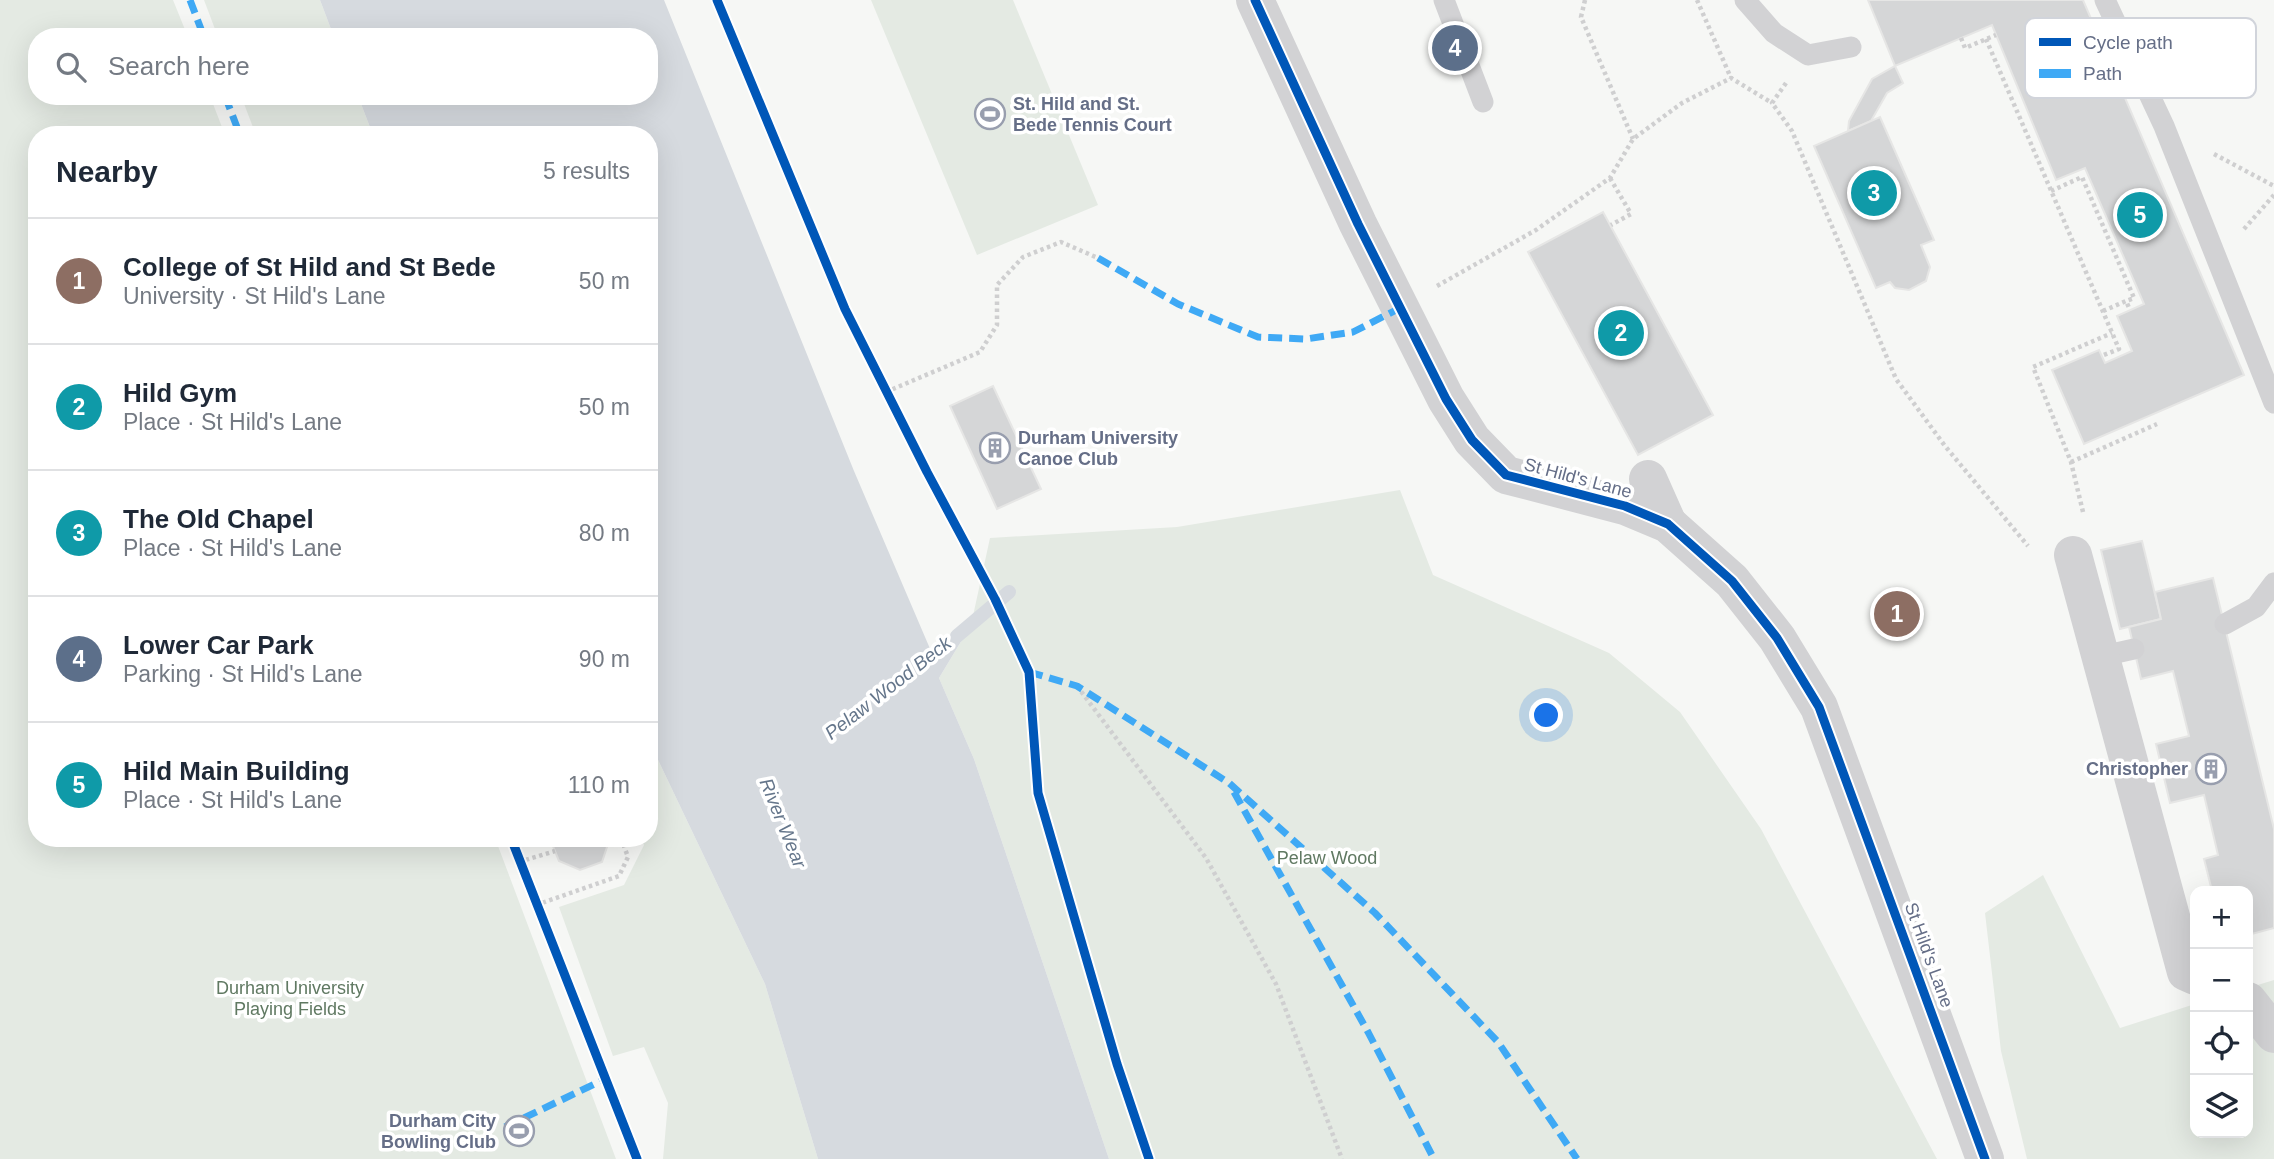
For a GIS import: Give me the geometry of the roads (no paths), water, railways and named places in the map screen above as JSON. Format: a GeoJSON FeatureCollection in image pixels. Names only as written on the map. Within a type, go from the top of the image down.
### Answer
{"type":"FeatureCollection","features":[{"type":"Feature","properties":{"kind":"street","name":"St Hild's Lane"},"geometry":{"type":"LineString","coordinates":[[1255,0],[1400,308],[1446,399],[1472,440],[1506,475],[1625,506],[1668,524],[1732,581],[1777,638],[1819,707],[1986,1159]]}},
{"type":"Feature","properties":{"kind":"street"},"geometry":{"type":"LineString","coordinates":[[1648,479],[1668,524]]}},
{"type":"Feature","properties":{"kind":"street"},"geometry":{"type":"LineString","coordinates":[[2080,540],[2116,653],[2186,971],[2190,973]]}},
{"type":"Feature","properties":{"kind":"street"},"geometry":{"type":"LineString","coordinates":[[2253,1007],[2274,1034]]}},
{"type":"Feature","properties":{"kind":"lane"},"geometry":{"type":"LineString","coordinates":[[1444,0],[1483,102]]}},
{"type":"Feature","properties":{"kind":"lane"},"geometry":{"type":"LineString","coordinates":[[1745,0],[1774,33],[1808,55],[1850,47]]}},
{"type":"Feature","properties":{"kind":"lane"},"geometry":{"type":"LineString","coordinates":[[2105,0],[2113,18]]}},
{"type":"Feature","properties":{"kind":"lane"},"geometry":{"type":"LineString","coordinates":[[2151,98],[2274,403]]}},
{"type":"Feature","properties":{"kind":"lane"},"geometry":{"type":"LineString","coordinates":[[2225,624],[2256,607],[2274,583]]}},
{"type":"Feature","properties":{"kind":"water","name":"River Wear"},"geometry":{"type":"Polygon","coordinates":[[[320,0],[664,0],[854,471],[931,651],[971,625],[939,678],[974,759],[1109,1159],[818,1159],[765,984],[658,760],[658,126],[370,126],[361,105],[658,105],[658,28],[331,28],[320,0]]]}},
{"type":"Feature","properties":{"kind":"waterway","name":"Pelaw Wood Beck"},"geometry":{"type":"LineString","coordinates":[[957,636],[1009,592]]}},
{"type":"Feature","properties":{"kind":"place","name":"Lower Car Park"},"geometry":{"type":"Point","coordinates":[1455,48]}},
{"type":"Feature","properties":{"kind":"place","name":"St. Hild and St. Bede Tennis Court"},"geometry":{"type":"Point","coordinates":[990,114]}},
{"type":"Feature","properties":{"kind":"place","name":"The Old Chapel"},"geometry":{"type":"Point","coordinates":[1874,193]}},
{"type":"Feature","properties":{"kind":"place","name":"Hild Main Building"},"geometry":{"type":"Point","coordinates":[2140,215]}},
{"type":"Feature","properties":{"kind":"place","name":"Hild Gym"},"geometry":{"type":"Point","coordinates":[1621,333]}},
{"type":"Feature","properties":{"kind":"place","name":"Durham University Canoe Club"},"geometry":{"type":"Point","coordinates":[995,448]}},
{"type":"Feature","properties":{"kind":"place","name":"College of St Hild and St Bede"},"geometry":{"type":"Point","coordinates":[1897,614]}},
{"type":"Feature","properties":{"kind":"place","name":"Christopher"},"geometry":{"type":"Point","coordinates":[2211,769]}},
{"type":"Feature","properties":{"kind":"place","name":"Durham City Bowling Club"},"geometry":{"type":"Point","coordinates":[519,1131]}},
{"type":"Feature","properties":{"kind":"park label","name":"Pelaw Wood"},"geometry":{"type":"Point","coordinates":[1327,858]}},
{"type":"Feature","properties":{"kind":"park label","name":"Durham University Playing Fields"},"geometry":{"type":"Point","coordinates":[290,998]}}]}
